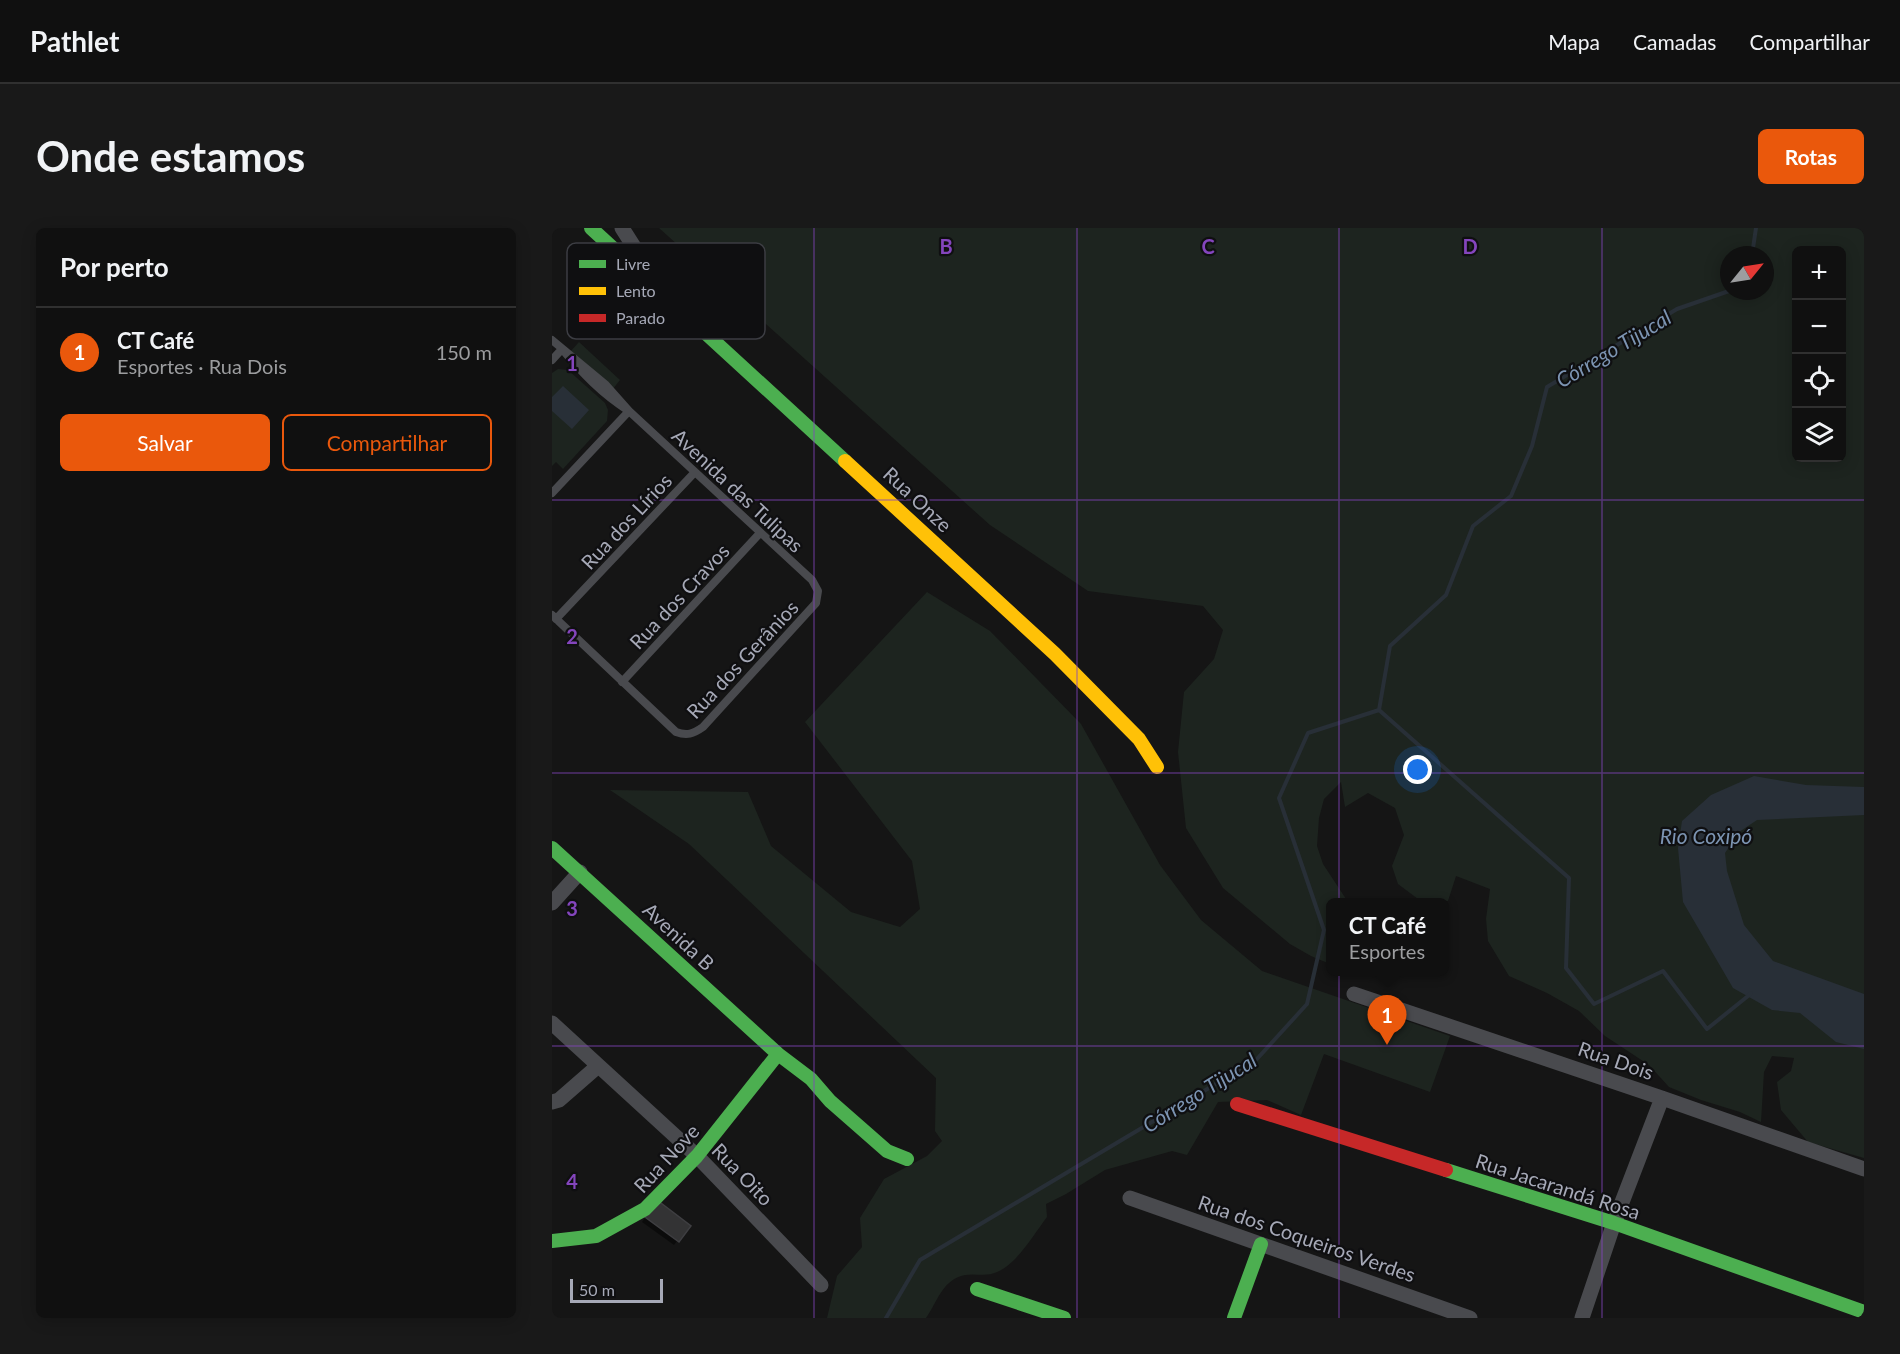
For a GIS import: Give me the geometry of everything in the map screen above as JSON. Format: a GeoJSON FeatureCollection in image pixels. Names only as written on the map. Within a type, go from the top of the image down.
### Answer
{"type":"FeatureCollection","features":[{"type":"Feature","properties":{"kind":"street","name":"Rua Onze"},"geometry":{"type":"LineString","coordinates":[[591,228],[608,243]]}},
{"type":"Feature","properties":{"kind":"street"},"geometry":{"type":"LineString","coordinates":[[622,228],[633,243]]}},
{"type":"Feature","properties":{"kind":"street","name":"Rua Onze"},"geometry":{"type":"LineString","coordinates":[[713,339],[1055,654],[1139,739],[1158,767]]}},
{"type":"Feature","properties":{"kind":"street","name":"Avenida B"},"geometry":{"type":"LineString","coordinates":[[552,848],[778,1054],[811,1079],[830,1101],[887,1151],[907,1159]]}},
{"type":"Feature","properties":{"kind":"street"},"geometry":{"type":"LineString","coordinates":[[552,903],[580,872]]}},
{"type":"Feature","properties":{"kind":"street","name":"Rua Dois"},"geometry":{"type":"LineString","coordinates":[[1354,994],[1864,1169]]}},
{"type":"Feature","properties":{"kind":"street","name":"Rua Oito"},"geometry":{"type":"LineString","coordinates":[[552,1023],[697,1156],[821,1285]]}},
{"type":"Feature","properties":{"kind":"street","name":"Rua Nove"},"geometry":{"type":"LineString","coordinates":[[552,1241],[596,1236],[645,1209],[697,1156],[778,1054]]}},
{"type":"Feature","properties":{"kind":"street"},"geometry":{"type":"LineString","coordinates":[[552,1102],[559,1100],[598,1066]]}},
{"type":"Feature","properties":{"kind":"street"},"geometry":{"type":"LineString","coordinates":[[1582,1318],[1614,1223],[1662,1098]]}},
{"type":"Feature","properties":{"kind":"street","name":"Rua Jacarandá Rosa"},"geometry":{"type":"LineString","coordinates":[[1237,1104],[1614,1223],[1864,1312]]}},
{"type":"Feature","properties":{"kind":"street","name":"Rua dos Coqueiros Verdes"},"geometry":{"type":"LineString","coordinates":[[1130,1198],[1470,1318]]}},
{"type":"Feature","properties":{"kind":"street"},"geometry":{"type":"LineString","coordinates":[[1234,1318],[1261,1244]]}},
{"type":"Feature","properties":{"kind":"street"},"geometry":{"type":"LineString","coordinates":[[977,1289],[1064,1318]]}},
{"type":"Feature","properties":{"kind":"lane","name":"Avenida das Tulipas"},"geometry":{"type":"LineString","coordinates":[[552,340],[609,398],[629,411],[812,580],[818,591],[818,597]]}},
{"type":"Feature","properties":{"kind":"lane"},"geometry":{"type":"LineString","coordinates":[[552,360],[562,349]]}},
{"type":"Feature","properties":{"kind":"lane"},"geometry":{"type":"LineString","coordinates":[[552,493],[629,411]]}},
{"type":"Feature","properties":{"kind":"lane","name":"Rua dos Lírios"},"geometry":{"type":"LineString","coordinates":[[554,617],[695,472]]}},
{"type":"Feature","properties":{"kind":"lane","name":"Rua dos Cravos"},"geometry":{"type":"LineString","coordinates":[[622,682],[760,533]]}},
{"type":"Feature","properties":{"kind":"lane","name":"Rua dos Gerânios"},"geometry":{"type":"LineString","coordinates":[[622,682],[676,732],[691,735],[703,727],[816,603],[818,597]]}},
{"type":"Feature","properties":{"kind":"lane"},"geometry":{"type":"LineString","coordinates":[[554,617],[622,682]]}},
{"type":"Feature","properties":{"kind":"shaded area"},"geometry":{"type":"Polygon","coordinates":[[[659,228],[1864,228],[1864,1158],[1808,1142],[1781,1110],[1777,1082],[1791,1071],[1794,1058],[1772,1056],[1764,1072],[1761,1122],[1740,1112],[1669,1087],[1649,1065],[1605,1036],[1579,1011],[1509,976],[1488,941],[1486,919],[1490,889],[1456,876],[1449,898],[1417,898],[1398,884],[1392,866],[1404,835],[1395,808],[1368,793],[1345,807],[1341,782],[1324,799],[1319,818],[1317,846],[1323,864],[1345,898],[1326,898],[1326,962],[1290,944],[1223,888],[1186,828],[1178,752],[1184,692],[1214,659],[1223,630],[1203,606],[1088,591],[990,525],[765,323],[765,243],[676,243],[659,228]]]}},
{"type":"Feature","properties":{"kind":"shaded area"},"geometry":{"type":"Polygon","coordinates":[[[579,342],[620,380],[612,390],[570,352],[579,342]]]}},
{"type":"Feature","properties":{"kind":"shaded area"},"geometry":{"type":"Polygon","coordinates":[[[558,369],[568,370],[605,403],[608,410],[607,421],[563,469],[556,462],[552,466],[552,373],[558,369]]]}},
{"type":"Feature","properties":{"kind":"shaded area"},"geometry":{"type":"Polygon","coordinates":[[[927,592],[990,631],[1081,724],[1160,865],[1201,920],[1262,971],[1450,1036],[1430,1092],[1324,1054],[1301,1115],[1267,1100],[1218,1102],[1187,1155],[1172,1151],[1105,1170],[1046,1204],[1047,1217],[1025,1248],[1011,1262],[993,1273],[965,1275],[951,1281],[941,1292],[926,1318],[827,1318],[837,1276],[862,1247],[860,1218],[884,1179],[927,1156],[942,1141],[935,1131],[936,1078],[689,844],[610,790],[748,792],[771,846],[851,912],[900,927],[920,909],[912,861],[805,722],[927,592]]]}},
{"type":"Feature","properties":{"kind":"water"},"geometry":{"type":"Polygon","coordinates":[[[563,386],[589,410],[572,429],[552,411],[552,397],[563,386]]]}},
{"type":"Feature","properties":{"kind":"water","name":"Rio Coxipó"},"geometry":{"type":"Polygon","coordinates":[[[1754,776],[1806,785],[1864,787],[1864,815],[1757,820],[1739,832],[1725,853],[1727,871],[1744,925],[1773,961],[1864,994],[1864,1049],[1836,1042],[1800,1013],[1772,1010],[1733,988],[1683,902],[1678,848],[1682,821],[1711,795],[1754,776]]]}},
{"type":"Feature","properties":{"kind":"building"},"geometry":{"type":"Polygon","coordinates":[[[657,1200],[691,1226],[679,1242],[645,1217],[657,1200]]]}},
{"type":"Feature","properties":{"kind":"waterway","name":"Córrego Tijucal"},"geometry":{"type":"LineString","coordinates":[[1753,246],[1756,228]]}},
{"type":"Feature","properties":{"kind":"waterway","name":"Córrego Tijucal"},"geometry":{"type":"LineString","coordinates":[[886,1318],[920,1260],[1256,1060],[1307,1004],[1324,930],[1279,798],[1308,733],[1379,710],[1390,646],[1446,595],[1473,526],[1511,496],[1532,446],[1547,387],[1677,309],[1720,294]]}},
{"type":"Feature","properties":{"kind":"waterway","name":"Córrego Tijucal"},"geometry":{"type":"LineString","coordinates":[[1379,710],[1569,878],[1566,968],[1594,1004],[1663,971],[1707,1029],[1751,993]]}},
{"type":"Feature","properties":{"kind":"traffic: fast"},"geometry":{"type":"LineString","coordinates":[[591,228],[607,243]]}},
{"type":"Feature","properties":{"kind":"traffic: fast"},"geometry":{"type":"LineString","coordinates":[[712,339],[845,461]]}},
{"type":"Feature","properties":{"kind":"traffic: fast"},"geometry":{"type":"LineString","coordinates":[[552,848],[778,1054],[811,1079],[830,1101],[887,1151],[907,1159]]}},
{"type":"Feature","properties":{"kind":"traffic: fast"},"geometry":{"type":"LineString","coordinates":[[552,1241],[596,1236],[645,1209],[697,1156],[778,1054]]}},
{"type":"Feature","properties":{"kind":"traffic: fast"},"geometry":{"type":"LineString","coordinates":[[1446,1170],[1614,1223],[1864,1312]]}},
{"type":"Feature","properties":{"kind":"traffic: fast"},"geometry":{"type":"LineString","coordinates":[[1234,1318],[1261,1244]]}},
{"type":"Feature","properties":{"kind":"traffic: fast"},"geometry":{"type":"LineString","coordinates":[[977,1289],[1064,1318]]}},
{"type":"Feature","properties":{"kind":"traffic: slow"},"geometry":{"type":"LineString","coordinates":[[845,461],[1055,654],[1139,739],[1157,767]]}},
{"type":"Feature","properties":{"kind":"traffic: jam"},"geometry":{"type":"LineString","coordinates":[[1237,1104],[1446,1170]]}},
{"type":"Feature","properties":{"kind":"place","name":"CT Café"},"geometry":{"type":"Point","coordinates":[1387,1045]}}]}
